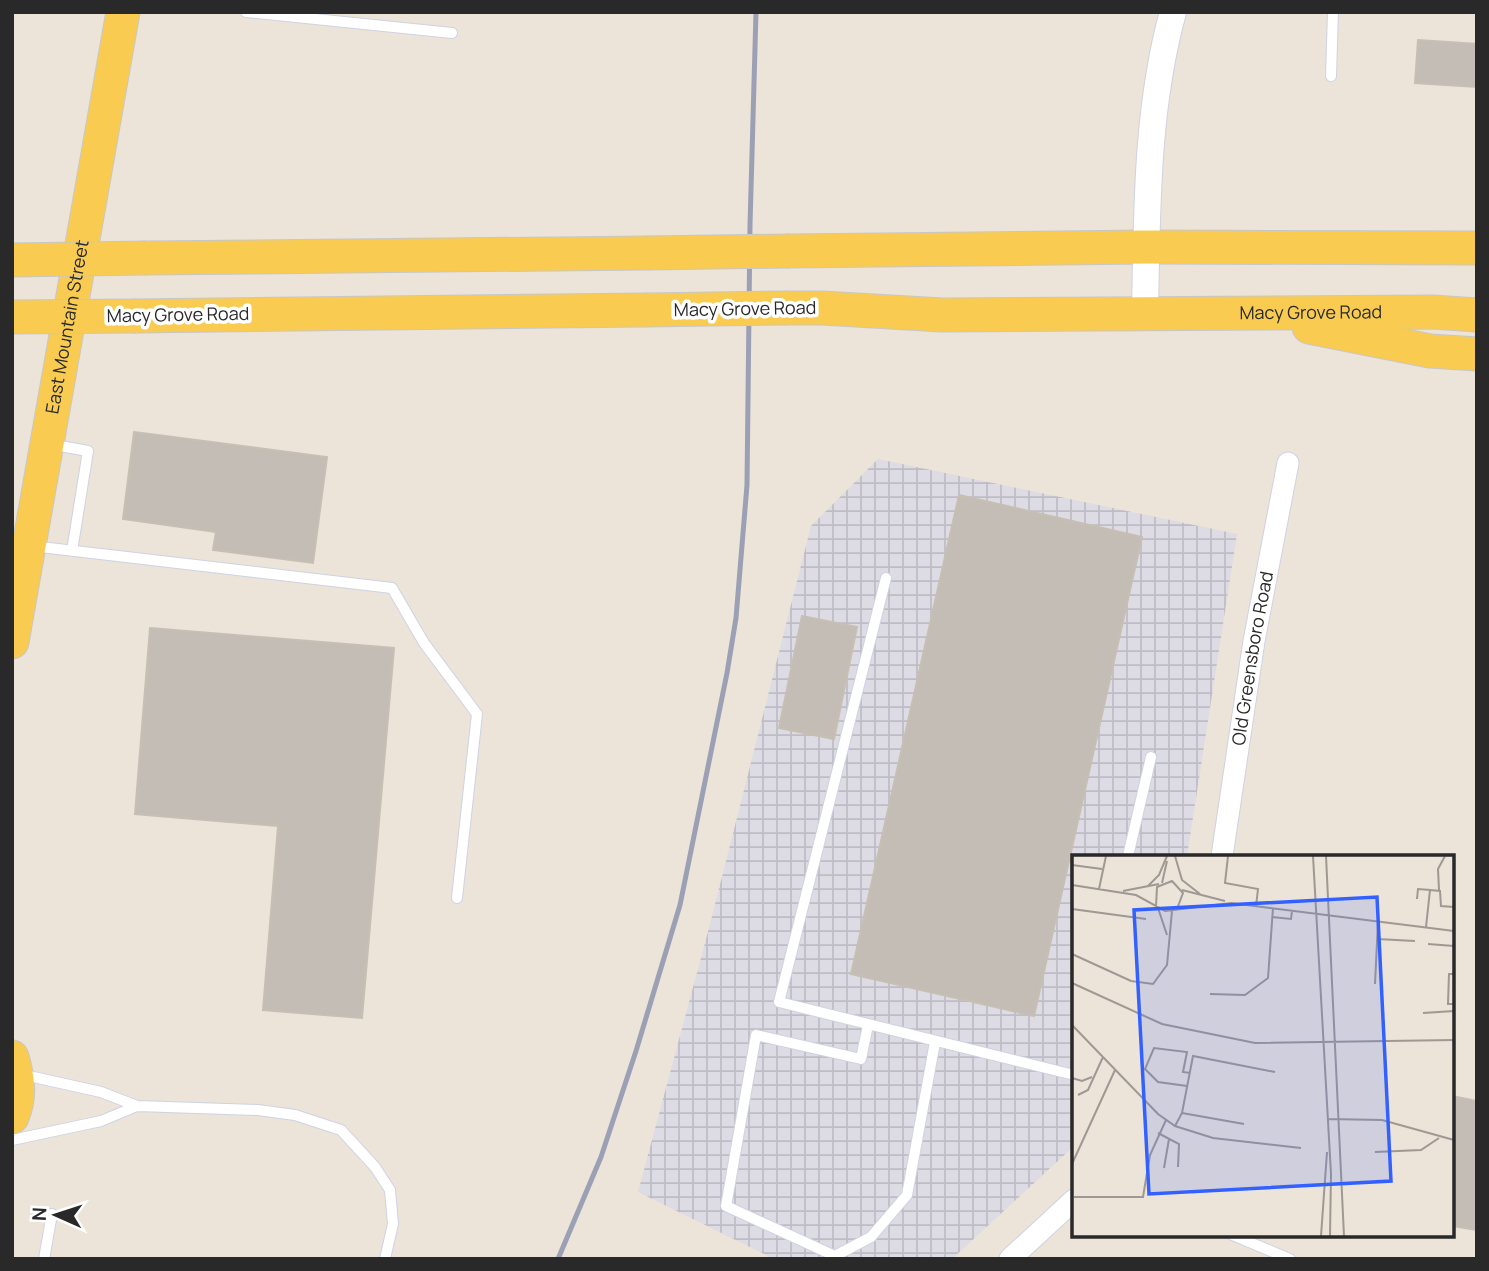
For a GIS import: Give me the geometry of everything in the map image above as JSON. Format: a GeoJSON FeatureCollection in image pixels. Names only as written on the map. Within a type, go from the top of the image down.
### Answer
{"type":"FeatureCollection","features":[{"type":"Feature","properties":{"kind":"main road","name":"East Mountain Street"},"geometry":{"type":"LineString","coordinates":[[13,636],[123,12]]}},
{"type":"Feature","properties":{"kind":"main road"},"geometry":{"type":"LineString","coordinates":[[13,260],[1146,247],[1477,248]]}},
{"type":"Feature","properties":{"kind":"main road","name":"Macy Grove Road"},"geometry":{"type":"LineString","coordinates":[[12,317],[788,308],[942,315],[1433,312],[1477,315]]}},
{"type":"Feature","properties":{"kind":"main road"},"geometry":{"type":"LineString","coordinates":[[1238,313],[1430,351],[1477,354]]}},
{"type":"Feature","properties":{"kind":"main road"},"geometry":{"type":"LineString","coordinates":[[12,1117],[18,1092],[15,1065]]}},
{"type":"Feature","properties":{"kind":"street"},"geometry":{"type":"LineString","coordinates":[[1145,313],[1152,139],[1159,79],[1173,12]]}},
{"type":"Feature","properties":{"kind":"street","name":"Old Greensboro Road"},"geometry":{"type":"LineString","coordinates":[[1222,855],[1254,641],[1288,463]]}},
{"type":"Feature","properties":{"kind":"street"},"geometry":{"type":"LineString","coordinates":[[1010,1259],[1072,1202]]}},
{"type":"Feature","properties":{"kind":"lane"},"geometry":{"type":"LineString","coordinates":[[246,12],[452,33]]}},
{"type":"Feature","properties":{"kind":"lane"},"geometry":{"type":"LineString","coordinates":[[1331,76],[1333,12]]}},
{"type":"Feature","properties":{"kind":"lane"},"geometry":{"type":"LineString","coordinates":[[47,443],[88,451],[72,551]]}},
{"type":"Feature","properties":{"kind":"lane"},"geometry":{"type":"LineString","coordinates":[[29,546],[392,588],[424,643],[477,714],[457,898]]}},
{"type":"Feature","properties":{"kind":"lane"},"geometry":{"type":"LineString","coordinates":[[886,578],[779,1002],[1072,1075]]}},
{"type":"Feature","properties":{"kind":"lane"},"geometry":{"type":"LineString","coordinates":[[1128,855],[1151,757]]}},
{"type":"Feature","properties":{"kind":"lane"},"geometry":{"type":"LineString","coordinates":[[868,1025],[860,1059],[756,1035],[726,1206],[835,1256],[871,1237],[907,1195],[935,1042]]}},
{"type":"Feature","properties":{"kind":"lane"},"geometry":{"type":"LineString","coordinates":[[15,1065],[102,1092],[137,1106],[258,1110],[295,1115],[341,1130],[374,1167],[390,1190],[393,1224],[385,1259]]}},
{"type":"Feature","properties":{"kind":"lane"},"geometry":{"type":"LineString","coordinates":[[12,1140],[101,1121],[137,1106]]}},
{"type":"Feature","properties":{"kind":"lane"},"geometry":{"type":"LineString","coordinates":[[44,1259],[52,1213]]}},
{"type":"Feature","properties":{"kind":"lane"},"geometry":{"type":"LineString","coordinates":[[1235,1236],[1290,1259]]}},
{"type":"Feature","properties":{"kind":"shaded area"},"geometry":{"type":"Polygon","coordinates":[[[878,459],[1237,534],[1187,855],[1072,855],[1072,1148],[952,1259],[774,1259],[638,1192],[709,928],[811,526],[878,459]]]}},
{"type":"Feature","properties":{"kind":"building"},"geometry":{"type":"Polygon","coordinates":[[[1418,40],[1477,44],[1477,87],[1415,83],[1418,40]]]}},
{"type":"Feature","properties":{"kind":"building"},"geometry":{"type":"Polygon","coordinates":[[[134,432],[327,457],[313,563],[213,550],[216,532],[123,519],[134,432]]]}},
{"type":"Feature","properties":{"kind":"building"},"geometry":{"type":"Polygon","coordinates":[[[959,495],[1142,537],[1034,1016],[851,974],[959,495]]]}},
{"type":"Feature","properties":{"kind":"building"},"geometry":{"type":"Polygon","coordinates":[[[802,616],[857,627],[834,739],[779,728],[802,616]]]}},
{"type":"Feature","properties":{"kind":"building"},"geometry":{"type":"Polygon","coordinates":[[[150,628],[394,648],[362,1018],[263,1010],[278,826],[135,814],[150,628]]]}},
{"type":"Feature","properties":{"kind":"building"},"geometry":{"type":"Polygon","coordinates":[[[1454,1096],[1477,1101],[1477,1230],[1454,1226],[1454,1096]]]}},
{"type":"Feature","properties":{"kind":"railway"},"geometry":{"type":"LineString","coordinates":[[558,1259],[601,1157],[680,905],[736,618],[747,485],[756,12]]}}]}
